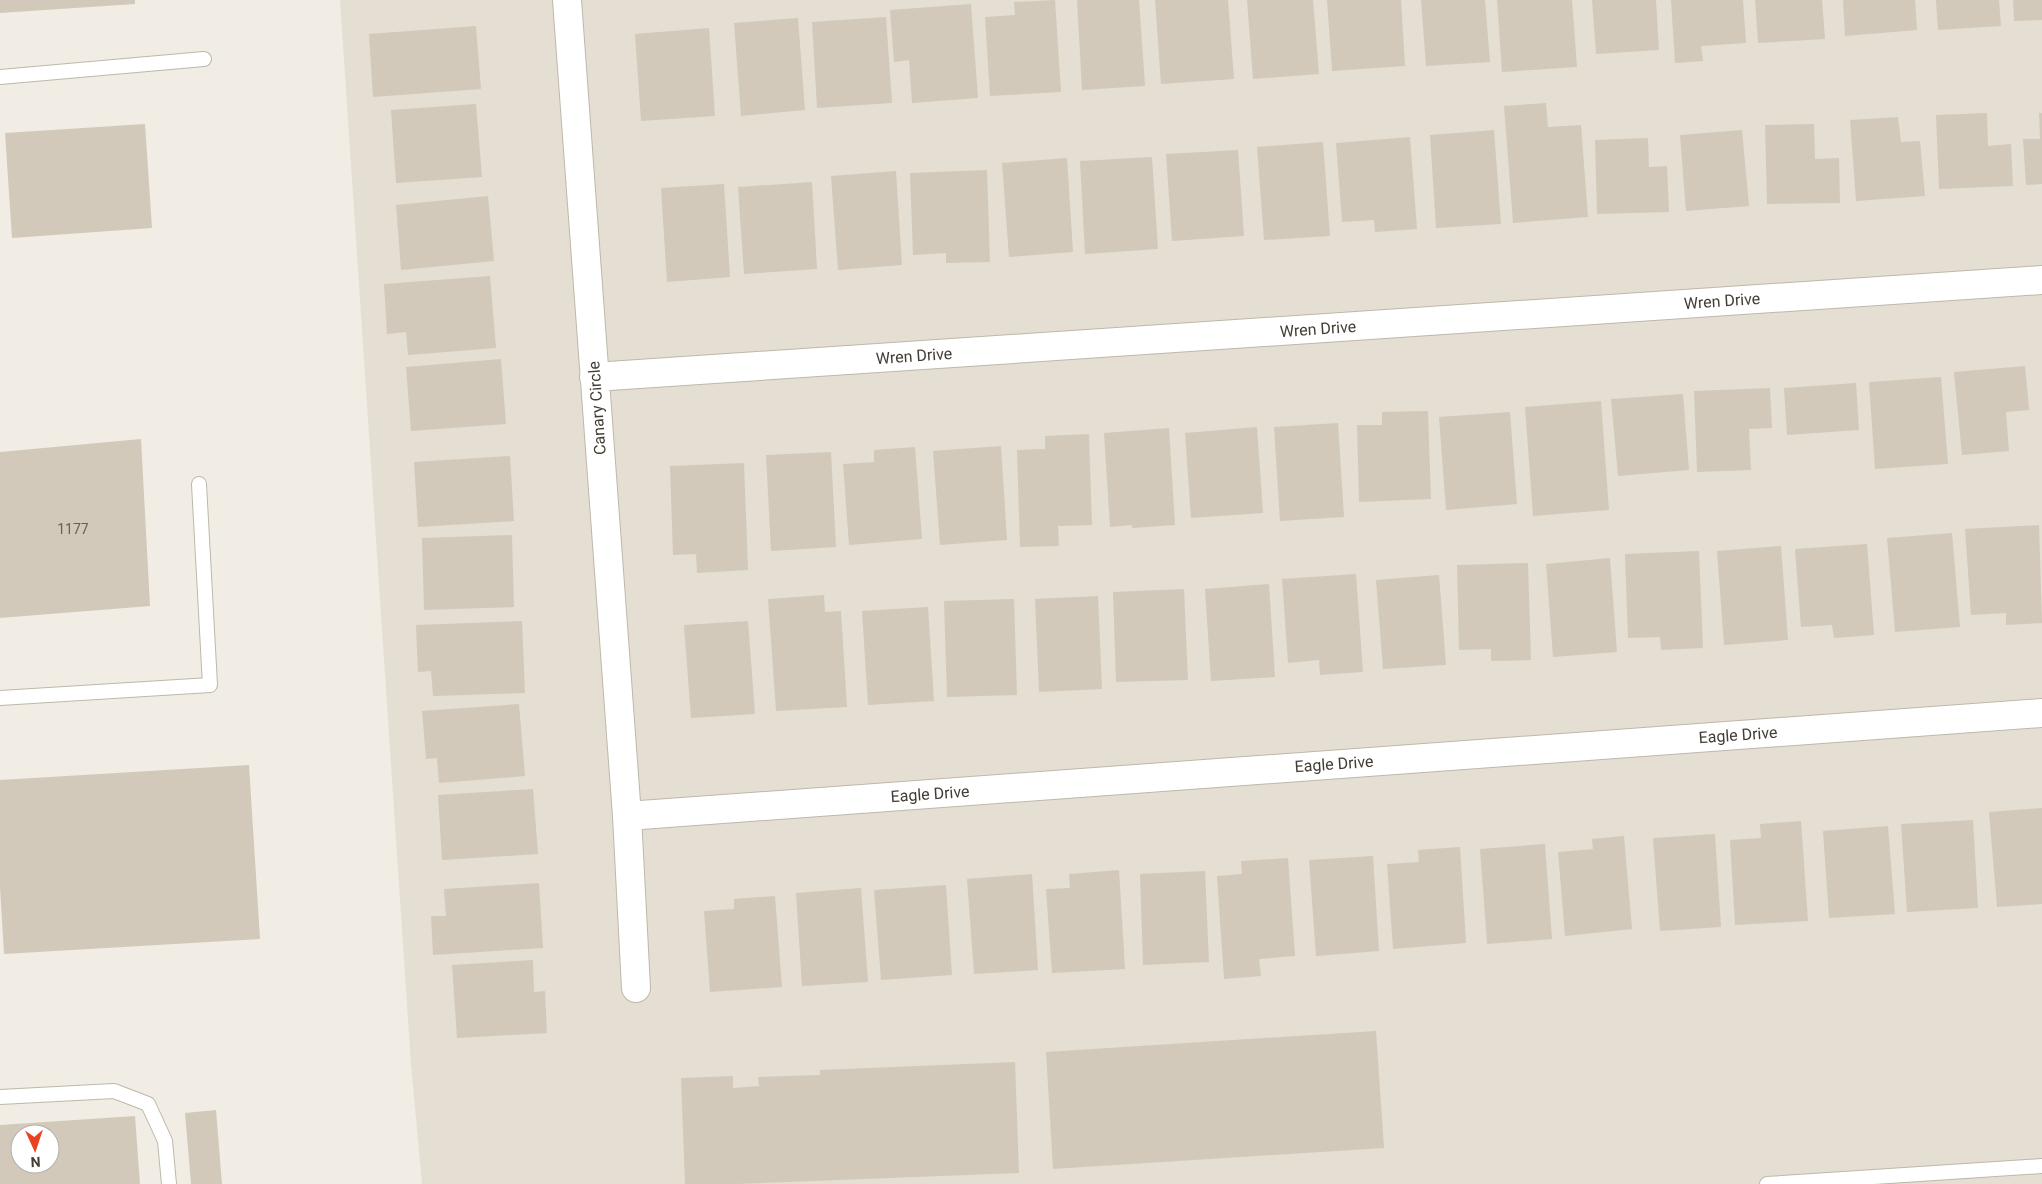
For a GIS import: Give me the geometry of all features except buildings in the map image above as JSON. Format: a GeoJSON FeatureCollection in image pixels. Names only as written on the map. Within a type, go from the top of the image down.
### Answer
{"type":"FeatureCollection","features":[{"type":"Feature","properties":{"kind":"street","name":"Canary Circle"},"geometry":{"type":"LineString","coordinates":[[567,0],[627,816],[636,988]]}},
{"type":"Feature","properties":{"kind":"street","name":"Wren Drive"},"geometry":{"type":"LineString","coordinates":[[594,377],[2042,280]]}},
{"type":"Feature","properties":{"kind":"street","name":"Eagle Drive"},"geometry":{"type":"LineString","coordinates":[[627,816],[2042,713]]}},
{"type":"Feature","properties":{"kind":"lane"},"geometry":{"type":"LineString","coordinates":[[0,77],[204,59]]}},
{"type":"Feature","properties":{"kind":"lane"},"geometry":{"type":"LineString","coordinates":[[0,698],[210,685],[199,484]]}},
{"type":"Feature","properties":{"kind":"lane"},"geometry":{"type":"LineString","coordinates":[[0,1097],[114,1091],[148,1104],[165,1142],[169,1184]]}},
{"type":"Feature","properties":{"kind":"lane"},"geometry":{"type":"LineString","coordinates":[[1767,1184],[2042,1166]]}},
{"type":"Feature","properties":{"kind":"shaded area"},"geometry":{"type":"Polygon","coordinates":[[[340,0],[2042,0],[2042,1184],[422,1184],[411,1064],[340,0]]]}}]}
